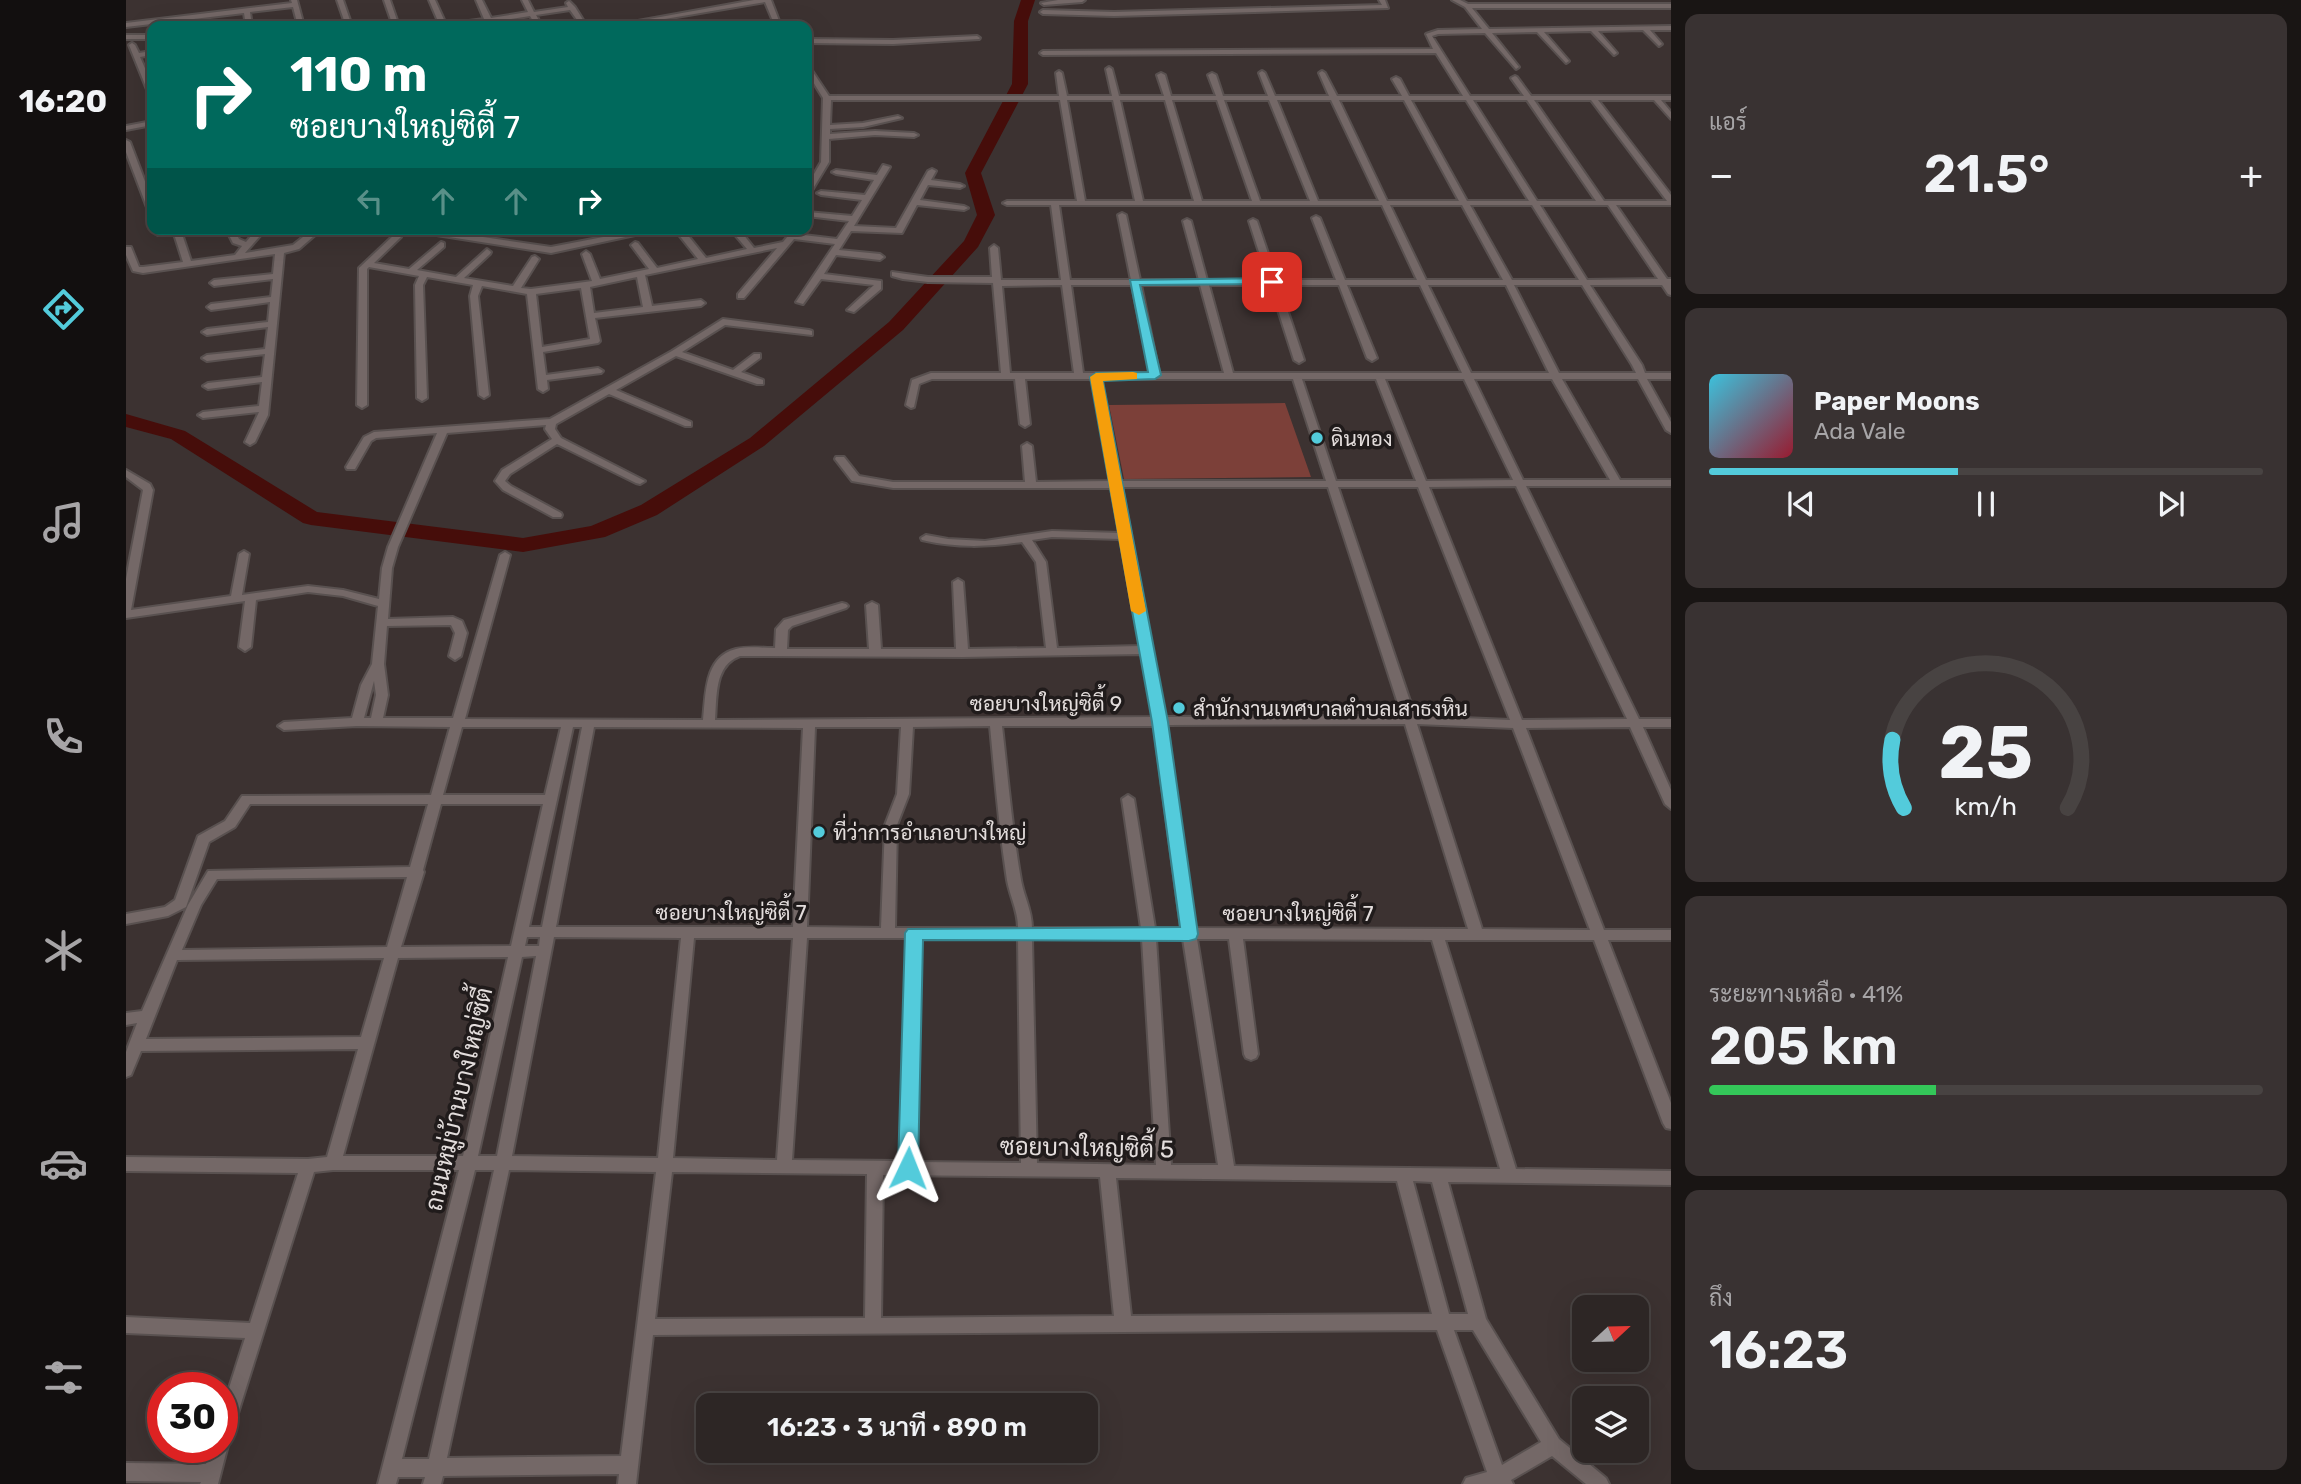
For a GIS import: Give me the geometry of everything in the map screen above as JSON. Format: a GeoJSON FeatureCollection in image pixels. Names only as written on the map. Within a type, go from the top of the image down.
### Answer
{"type":"FeatureCollection","features":[{"type":"Feature","properties":{"kind":"street"},"geometry":{"type":"LineString","coordinates":[[340,0],[347,21]]}},
{"type":"Feature","properties":{"kind":"street"},"geometry":{"type":"LineString","coordinates":[[387,0],[394,21]]}},
{"type":"Feature","properties":{"kind":"street"},"geometry":{"type":"LineString","coordinates":[[432,0],[442,21]]}},
{"type":"Feature","properties":{"kind":"street"},"geometry":{"type":"LineString","coordinates":[[478,0],[488,21]]}},
{"type":"Feature","properties":{"kind":"street"},"geometry":{"type":"LineString","coordinates":[[524,0],[536,21]]}},
{"type":"Feature","properties":{"kind":"street"},"geometry":{"type":"LineString","coordinates":[[568,0],[581,21]]}},
{"type":"Feature","properties":{"kind":"street"},"geometry":{"type":"LineString","coordinates":[[640,21],[766,0],[776,21]]}},
{"type":"Feature","properties":{"kind":"street"},"geometry":{"type":"LineString","coordinates":[[1044,3],[1082,0]]}},
{"type":"Feature","properties":{"kind":"street"},"geometry":{"type":"LineString","coordinates":[[1193,0],[1203,13]]}},
{"type":"Feature","properties":{"kind":"street"},"geometry":{"type":"LineString","coordinates":[[1238,0],[1249,12]]}},
{"type":"Feature","properties":{"kind":"street"},"geometry":{"type":"LineString","coordinates":[[1286,0],[1297,11]]}},
{"type":"Feature","properties":{"kind":"street"},"geometry":{"type":"LineString","coordinates":[[1333,0],[1341,9]]}},
{"type":"Feature","properties":{"kind":"street"},"geometry":{"type":"LineString","coordinates":[[1043,12],[1203,13],[1386,7],[1382,0]]}},
{"type":"Feature","properties":{"kind":"street"},"geometry":{"type":"LineString","coordinates":[[1455,0],[1467,6],[1516,67]]}},
{"type":"Feature","properties":{"kind":"street"},"geometry":{"type":"LineString","coordinates":[[160,21],[294,3],[299,21]]}},
{"type":"Feature","properties":{"kind":"street"},"geometry":{"type":"LineString","coordinates":[[1467,6],[1671,6]]}},
{"type":"Feature","properties":{"kind":"street"},"geometry":{"type":"LineString","coordinates":[[498,21],[573,8]]}},
{"type":"Feature","properties":{"kind":"street"},"geometry":{"type":"LineString","coordinates":[[247,11],[248,21]]}},
{"type":"Feature","properties":{"kind":"street"},"geometry":{"type":"LineString","coordinates":[[202,16],[202,21]]}},
{"type":"Feature","properties":{"kind":"street"},"geometry":{"type":"LineString","coordinates":[[126,25],[147,23]]}},
{"type":"Feature","properties":{"kind":"street"},"geometry":{"type":"LineString","coordinates":[[1644,28],[1659,44]]}},
{"type":"Feature","properties":{"kind":"street"},"geometry":{"type":"LineString","coordinates":[[1671,28],[1486,30],[1428,35],[1586,282],[1643,376],[1646,388],[1671,430]]}},
{"type":"Feature","properties":{"kind":"street"},"geometry":{"type":"LineString","coordinates":[[1592,29],[1614,53]]}},
{"type":"Feature","properties":{"kind":"street"},"geometry":{"type":"LineString","coordinates":[[1539,30],[1566,61]]}},
{"type":"Feature","properties":{"kind":"street"},"geometry":{"type":"LineString","coordinates":[[812,41],[893,42],[977,38]]}},
{"type":"Feature","properties":{"kind":"street"},"geometry":{"type":"LineString","coordinates":[[147,39],[128,41],[147,78]]}},
{"type":"Feature","properties":{"kind":"street"},"geometry":{"type":"LineString","coordinates":[[1043,53],[1438,51]]}},
{"type":"Feature","properties":{"kind":"street"},"geometry":{"type":"LineString","coordinates":[[136,55],[147,54]]}},
{"type":"Feature","properties":{"kind":"street"},"geometry":{"type":"LineString","coordinates":[[1109,69],[1140,203]]}},
{"type":"Feature","properties":{"kind":"street"},"geometry":{"type":"LineString","coordinates":[[143,70],[147,70]]}},
{"type":"Feature","properties":{"kind":"street"},"geometry":{"type":"LineString","coordinates":[[812,73],[827,98],[825,162],[812,178]]}},
{"type":"Feature","properties":{"kind":"street"},"geometry":{"type":"LineString","coordinates":[[1059,73],[1082,204]]}},
{"type":"Feature","properties":{"kind":"street"},"geometry":{"type":"LineString","coordinates":[[1262,73],[1315,203]]}},
{"type":"Feature","properties":{"kind":"street"},"geometry":{"type":"LineString","coordinates":[[1322,73],[1671,804]]}},
{"type":"Feature","properties":{"kind":"street"},"geometry":{"type":"LineString","coordinates":[[1161,75],[1199,203]]}},
{"type":"Feature","properties":{"kind":"street"},"geometry":{"type":"LineString","coordinates":[[1212,75],[1257,203]]}},
{"type":"Feature","properties":{"kind":"street"},"geometry":{"type":"LineString","coordinates":[[1516,78],[1606,203],[1668,282],[1671,292]]}},
{"type":"Feature","properties":{"kind":"street"},"geometry":{"type":"LineString","coordinates":[[1396,79],[1616,482]]}},
{"type":"Feature","properties":{"kind":"street"},"geometry":{"type":"LineString","coordinates":[[827,98],[1671,98]]}},
{"type":"Feature","properties":{"kind":"street"},"geometry":{"type":"LineString","coordinates":[[1656,98],[1671,117]]}},
{"type":"Feature","properties":{"kind":"street"},"geometry":{"type":"LineString","coordinates":[[1593,99],[1671,202]]}},
{"type":"Feature","properties":{"kind":"street"},"geometry":{"type":"LineString","coordinates":[[826,127],[872,124],[898,118]]}},
{"type":"Feature","properties":{"kind":"street"},"geometry":{"type":"LineString","coordinates":[[126,128],[147,124]]}},
{"type":"Feature","properties":{"kind":"street"},"geometry":{"type":"LineString","coordinates":[[872,124],[875,133]]}},
{"type":"Feature","properties":{"kind":"street"},"geometry":{"type":"LineString","coordinates":[[826,137],[875,133],[914,135]]}},
{"type":"Feature","properties":{"kind":"street"},"geometry":{"type":"LineString","coordinates":[[126,142],[147,197]]}},
{"type":"Feature","properties":{"kind":"street"},"geometry":{"type":"LineString","coordinates":[[800,302],[835,252],[886,167]]}},
{"type":"Feature","properties":{"kind":"street"},"geometry":{"type":"LineString","coordinates":[[849,228],[897,232],[932,171]]}},
{"type":"Feature","properties":{"kind":"street"},"geometry":{"type":"LineString","coordinates":[[836,173],[880,178]]}},
{"type":"Feature","properties":{"kind":"street"},"geometry":{"type":"LineString","coordinates":[[926,182],[960,186]]}},
{"type":"Feature","properties":{"kind":"street"},"geometry":{"type":"LineString","coordinates":[[821,193],[867,198]]}},
{"type":"Feature","properties":{"kind":"street"},"geometry":{"type":"LineString","coordinates":[[915,202],[964,208]]}},
{"type":"Feature","properties":{"kind":"street"},"geometry":{"type":"LineString","coordinates":[[1007,203],[1671,202]]}},
{"type":"Feature","properties":{"kind":"street"},"geometry":{"type":"LineString","coordinates":[[1055,204],[1079,377]]}},
{"type":"Feature","properties":{"kind":"street"},"geometry":{"type":"LineString","coordinates":[[812,215],[855,219]]}},
{"type":"Feature","properties":{"kind":"street"},"geometry":{"type":"LineString","coordinates":[[1122,215],[1155,375]]}},
{"type":"Feature","properties":{"kind":"street"},"geometry":{"type":"LineString","coordinates":[[1316,218],[1372,358]]}},
{"type":"Feature","properties":{"kind":"street"},"geometry":{"type":"LineString","coordinates":[[1187,221],[1229,375]]}},
{"type":"Feature","properties":{"kind":"street"},"geometry":{"type":"LineString","coordinates":[[1253,221],[1299,360]]}},
{"type":"Feature","properties":{"kind":"street"},"geometry":{"type":"LineString","coordinates":[[233,235],[236,240],[247,245]]}},
{"type":"Feature","properties":{"kind":"street"},"geometry":{"type":"LineString","coordinates":[[238,256],[256,235]]}},
{"type":"Feature","properties":{"kind":"street"},"geometry":{"type":"LineString","coordinates":[[128,249],[138,270],[280,251],[296,247],[310,235]]}},
{"type":"Feature","properties":{"kind":"street"},"geometry":{"type":"LineString","coordinates":[[451,235],[551,250],[628,235]]}},
{"type":"Feature","properties":{"kind":"street"},"geometry":{"type":"LineString","coordinates":[[683,235],[703,260]]}},
{"type":"Feature","properties":{"kind":"street"},"geometry":{"type":"LineString","coordinates":[[739,235],[752,250]]}},
{"type":"Feature","properties":{"kind":"street"},"geometry":{"type":"LineString","coordinates":[[741,296],[784,244],[788,235]]}},
{"type":"Feature","properties":{"kind":"street"},"geometry":{"type":"LineString","coordinates":[[800,235],[840,242]]}},
{"type":"Feature","properties":{"kind":"street"},"geometry":{"type":"LineString","coordinates":[[179,237],[188,263]]}},
{"type":"Feature","properties":{"kind":"street"},"geometry":{"type":"LineString","coordinates":[[362,405],[363,268],[397,237]]}},
{"type":"Feature","properties":{"kind":"street"},"geometry":{"type":"LineString","coordinates":[[366,264],[531,292],[585,285],[784,244]]}},
{"type":"Feature","properties":{"kind":"street"},"geometry":{"type":"LineString","coordinates":[[410,272],[441,245]]}},
{"type":"Feature","properties":{"kind":"street"},"geometry":{"type":"LineString","coordinates":[[635,245],[654,270]]}},
{"type":"Feature","properties":{"kind":"street"},"geometry":{"type":"LineString","coordinates":[[994,248],[1006,376]]}},
{"type":"Feature","properties":{"kind":"street"},"geometry":{"type":"LineString","coordinates":[[250,442],[262,420],[264,408],[280,251]]}},
{"type":"Feature","properties":{"kind":"street"},"geometry":{"type":"LineString","coordinates":[[835,252],[880,257]]}},
{"type":"Feature","properties":{"kind":"street"},"geometry":{"type":"LineString","coordinates":[[457,280],[487,253]]}},
{"type":"Feature","properties":{"kind":"street"},"geometry":{"type":"LineString","coordinates":[[586,254],[597,282]]}},
{"type":"Feature","properties":{"kind":"street"},"geometry":{"type":"LineString","coordinates":[[515,290],[535,259]]}},
{"type":"Feature","properties":{"kind":"street"},"geometry":{"type":"LineString","coordinates":[[640,273],[648,309]]}},
{"type":"Feature","properties":{"kind":"street"},"geometry":{"type":"LineString","coordinates":[[422,398],[419,285],[424,274]]}},
{"type":"Feature","properties":{"kind":"street"},"geometry":{"type":"LineString","coordinates":[[895,274],[921,279],[1065,283],[1668,282]]}},
{"type":"Feature","properties":{"kind":"street"},"geometry":{"type":"LineString","coordinates":[[214,283],[277,276]]}},
{"type":"Feature","properties":{"kind":"street"},"geometry":{"type":"LineString","coordinates":[[819,276],[878,283],[878,287],[851,310]]}},
{"type":"Feature","properties":{"kind":"street"},"geometry":{"type":"LineString","coordinates":[[478,284],[474,296],[484,395]]}},
{"type":"Feature","properties":{"kind":"street"},"geometry":{"type":"LineString","coordinates":[[538,350],[595,341],[585,285]]}},
{"type":"Feature","properties":{"kind":"street"},"geometry":{"type":"LineString","coordinates":[[531,292],[542,383],[598,371]]}},
{"type":"Feature","properties":{"kind":"street"},"geometry":{"type":"LineString","coordinates":[[211,307],[275,299]]}},
{"type":"Feature","properties":{"kind":"street"},"geometry":{"type":"LineString","coordinates":[[592,316],[701,303]]}},
{"type":"Feature","properties":{"kind":"street"},"geometry":{"type":"LineString","coordinates":[[351,467],[370,437],[552,422],[675,353],[723,322],[809,333]]}},
{"type":"Feature","properties":{"kind":"street"},"geometry":{"type":"LineString","coordinates":[[207,332],[272,324]]}},
{"type":"Feature","properties":{"kind":"street"},"geometry":{"type":"LineString","coordinates":[[206,358],[270,351]]}},
{"type":"Feature","properties":{"kind":"street"},"geometry":{"type":"LineString","coordinates":[[675,353],[760,382]]}},
{"type":"Feature","properties":{"kind":"street"},"geometry":{"type":"LineString","coordinates":[[734,373],[757,356]]}},
{"type":"Feature","properties":{"kind":"street"},"geometry":{"type":"LineString","coordinates":[[1296,375],[1477,935]]}},
{"type":"Feature","properties":{"kind":"street"},"geometry":{"type":"LineString","coordinates":[[1379,375],[1518,724],[1671,1123]]}},
{"type":"Feature","properties":{"kind":"street"},"geometry":{"type":"LineString","coordinates":[[911,405],[915,382],[926,376],[1671,376]]}},
{"type":"Feature","properties":{"kind":"street"},"geometry":{"type":"LineString","coordinates":[[1020,377],[1025,424]]}},
{"type":"Feature","properties":{"kind":"street"},"geometry":{"type":"LineString","coordinates":[[1096,377],[1160,722],[1189,934],[1227,1172]]}},
{"type":"Feature","properties":{"kind":"street"},"geometry":{"type":"LineString","coordinates":[[208,386],[267,379]]}},
{"type":"Feature","properties":{"kind":"street"},"geometry":{"type":"LineString","coordinates":[[610,390],[688,424]]}},
{"type":"Feature","properties":{"kind":"street"},"geometry":{"type":"LineString","coordinates":[[203,415],[264,408]]}},
{"type":"Feature","properties":{"kind":"street"},"geometry":{"type":"LineString","coordinates":[[552,422],[550,429],[557,440],[640,481]]}},
{"type":"Feature","properties":{"kind":"street"},"geometry":{"type":"LineString","coordinates":[[376,723],[382,695],[378,664],[382,603],[393,547],[443,431]]}},
{"type":"Feature","properties":{"kind":"street"},"geometry":{"type":"LineString","coordinates":[[557,440],[506,472],[500,481],[507,488],[557,515]]}},
{"type":"Feature","properties":{"kind":"street"},"geometry":{"type":"LineString","coordinates":[[1027,446],[1031,486]]}},
{"type":"Feature","properties":{"kind":"street"},"geometry":{"type":"LineString","coordinates":[[840,459],[856,480],[874,484],[1031,486],[1671,483]]}},
{"type":"Feature","properties":{"kind":"street"},"geometry":{"type":"LineString","coordinates":[[126,472],[146,485],[148,497],[126,611],[308,589],[343,593],[382,603]]}},
{"type":"Feature","properties":{"kind":"street"},"geometry":{"type":"LineString","coordinates":[[926,538],[985,544],[1052,534],[1126,536]]}},
{"type":"Feature","properties":{"kind":"street"},"geometry":{"type":"LineString","coordinates":[[1026,539],[1041,562],[1052,652]]}},
{"type":"Feature","properties":{"kind":"street"},"geometry":{"type":"LineString","coordinates":[[236,599],[244,554]]}},
{"type":"Feature","properties":{"kind":"street"},"geometry":{"type":"LineString","coordinates":[[333,1163],[505,555]]}},
{"type":"Feature","properties":{"kind":"street"},"geometry":{"type":"LineString","coordinates":[[958,582],[962,653]]}},
{"type":"Feature","properties":{"kind":"street"},"geometry":{"type":"LineString","coordinates":[[244,647],[251,597]]}},
{"type":"Feature","properties":{"kind":"street"},"geometry":{"type":"LineString","coordinates":[[872,605],[875,653]]}},
{"type":"Feature","properties":{"kind":"street"},"geometry":{"type":"LineString","coordinates":[[780,652],[782,629],[788,623],[842,606]]}},
{"type":"Feature","properties":{"kind":"street"},"geometry":{"type":"LineString","coordinates":[[381,623],[453,621],[458,624],[461,633],[454,656]]}},
{"type":"Feature","properties":{"kind":"street"},"geometry":{"type":"LineString","coordinates":[[709,724],[716,672],[724,657],[739,652],[1146,650]]}},
{"type":"Feature","properties":{"kind":"street"},"geometry":{"type":"LineString","coordinates":[[357,723],[362,694],[368,678],[378,664]]}},
{"type":"Feature","properties":{"kind":"street","name":"ซอยบางใหญ่ซิตี้ 9"},"geometry":{"type":"LineString","coordinates":[[284,726],[357,723],[1409,720],[1518,724],[1671,723]]}},
{"type":"Feature","properties":{"kind":"street"},"geometry":{"type":"LineString","coordinates":[[784,1167],[800,933],[809,722]]}},
{"type":"Feature","properties":{"kind":"street"},"geometry":{"type":"LineString","coordinates":[[888,933],[891,825],[903,794],[907,722]]}},
{"type":"Feature","properties":{"kind":"street"},"geometry":{"type":"LineString","coordinates":[[996,722],[1010,853],[1016,892],[1024,909],[1026,934],[1029,1170]]}},
{"type":"Feature","properties":{"kind":"street","name":"ถนนหมู่บ้านบางใหญ่ซิตี้"},"geometry":{"type":"LineString","coordinates":[[388,1476],[469,1163],[568,723]]}},
{"type":"Feature","properties":{"kind":"street"},"geometry":{"type":"LineString","coordinates":[[434,1475],[503,1163],[589,723]]}},
{"type":"Feature","properties":{"kind":"street"},"geometry":{"type":"LineString","coordinates":[[126,919],[168,911],[181,903],[203,839],[230,824],[246,799],[550,800]]}},
{"type":"Feature","properties":{"kind":"street"},"geometry":{"type":"LineString","coordinates":[[1128,799],[1149,934],[1164,1172]]}},
{"type":"Feature","properties":{"kind":"street"},"geometry":{"type":"LineString","coordinates":[[126,1071],[204,882],[213,874],[416,872]]}},
{"type":"Feature","properties":{"kind":"street","name":"ซอยบางใหญ่ซิตี้ 7"},"geometry":{"type":"LineString","coordinates":[[521,932],[1671,935]]}},
{"type":"Feature","properties":{"kind":"street"},"geometry":{"type":"LineString","coordinates":[[627,1484],[665,1165],[688,933]]}},
{"type":"Feature","properties":{"kind":"street"},"geometry":{"type":"LineString","coordinates":[[908,1168],[914,933]]}},
{"type":"Feature","properties":{"kind":"street"},"geometry":{"type":"LineString","coordinates":[[1235,934],[1251,1054]]}},
{"type":"Feature","properties":{"kind":"street"},"geometry":{"type":"LineString","coordinates":[[1437,935],[1510,1176]]}},
{"type":"Feature","properties":{"kind":"street"},"geometry":{"type":"LineString","coordinates":[[174,956],[543,951]]}},
{"type":"Feature","properties":{"kind":"street"},"geometry":{"type":"LineString","coordinates":[[126,1019],[149,1016]]}},
{"type":"Feature","properties":{"kind":"street"},"geometry":{"type":"LineString","coordinates":[[136,1045],[368,1043]]}},
{"type":"Feature","properties":{"kind":"street","name":"ซอยบางใหญ่ซิตี้ 5"},"geometry":{"type":"LineString","coordinates":[[126,1164],[308,1166],[333,1163],[503,1163],[1671,1178]]}},
{"type":"Feature","properties":{"kind":"street"},"geometry":{"type":"LineString","coordinates":[[238,1387],[308,1166]]}},
{"type":"Feature","properties":{"kind":"street"},"geometry":{"type":"LineString","coordinates":[[873,1325],[876,1168]]}},
{"type":"Feature","properties":{"kind":"street"},"geometry":{"type":"LineString","coordinates":[[1107,1171],[1123,1324]]}},
{"type":"Feature","properties":{"kind":"street"},"geometry":{"type":"LineString","coordinates":[[1404,1175],[1443,1323],[1501,1481]]}},
{"type":"Feature","properties":{"kind":"street"},"geometry":{"type":"LineString","coordinates":[[1438,1175],[1478,1322],[1553,1446],[1600,1484]]}},
{"type":"Feature","properties":{"kind":"street"},"geometry":{"type":"LineString","coordinates":[[646,1327],[1478,1322]]}},
{"type":"Feature","properties":{"kind":"street"},"geometry":{"type":"LineString","coordinates":[[126,1325],[255,1331]]}},
{"type":"Feature","properties":{"kind":"street"},"geometry":{"type":"LineString","coordinates":[[1472,1484],[1501,1481],[1553,1446]]}},
{"type":"Feature","properties":{"kind":"street"},"geometry":{"type":"LineString","coordinates":[[388,1476],[629,1465]]}},
{"type":"Feature","properties":{"kind":"street"},"geometry":{"type":"LineString","coordinates":[[126,1472],[210,1478]]}},
{"type":"Feature","properties":{"kind":"shaded area"},"geometry":{"type":"Polygon","coordinates":[[[1285,403],[1311,477],[1124,479],[1109,405],[1285,403]]]}},
{"type":"Feature","properties":{"kind":"waterway"},"geometry":{"type":"LineString","coordinates":[[126,420],[178,435],[311,518],[523,545],[597,532],[649,510],[757,442],[896,326],[972,243],[986,215],[973,173],[1020,84],[1021,21],[1028,0]]}},
{"type":"Feature","properties":{"kind":"slow traffic"},"geometry":{"type":"LineString","coordinates":[[1133,376],[1096,377],[1139,611]]}},
{"type":"Feature","properties":{"kind":"place","name":"ดินทอง"},"geometry":{"type":"Point","coordinates":[1317,438]}},
{"type":"Feature","properties":{"kind":"place","name":"สำนักงานเทศบาลตำบลเสาธงหิน"},"geometry":{"type":"Point","coordinates":[1179,708]}},
{"type":"Feature","properties":{"kind":"place","name":"ที่ว่าการอำเภอบางใหญ่"},"geometry":{"type":"Point","coordinates":[819,832]}},
{"type":"Feature","properties":{"kind":"route"},"geometry":{"type":"LineString","coordinates":[[908,1168],[914,933],[1189,934],[1160,722],[1096,377],[1155,375],[1134,282],[1272,282]]}}]}
